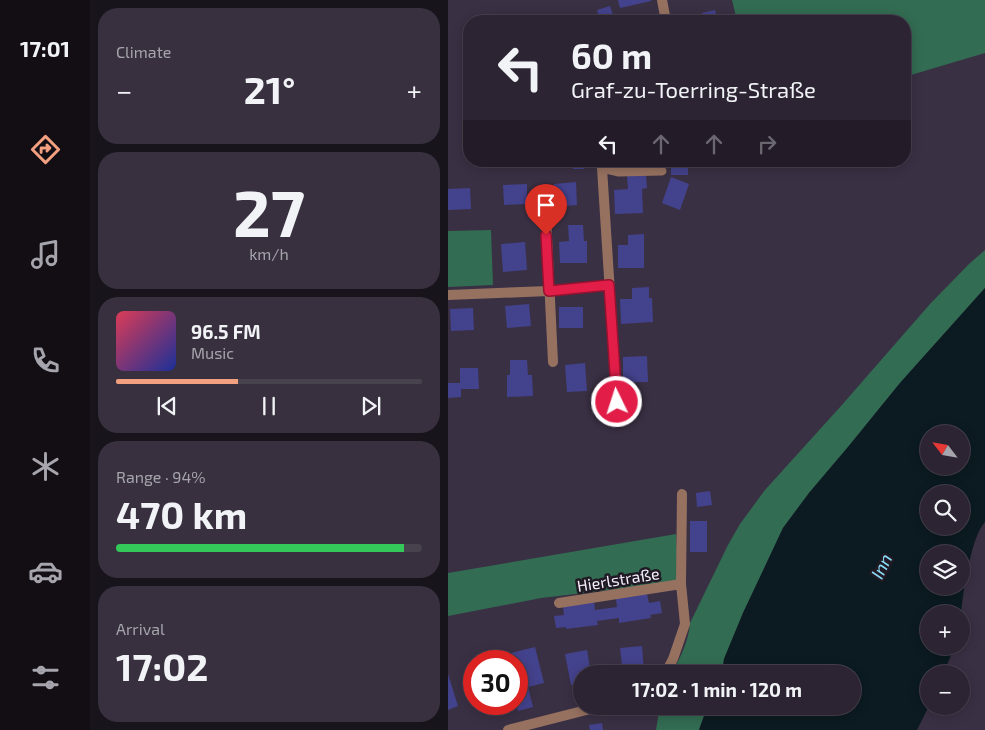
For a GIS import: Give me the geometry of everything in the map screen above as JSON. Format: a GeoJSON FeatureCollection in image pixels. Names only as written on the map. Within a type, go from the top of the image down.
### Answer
{"type":"FeatureCollection","features":[{"type":"Feature","properties":{"kind":"street"},"geometry":{"type":"LineString","coordinates":[[662,0],[665,15]]}},
{"type":"Feature","properties":{"kind":"street"},"geometry":{"type":"LineString","coordinates":[[602,168],[617,402]]}},
{"type":"Feature","properties":{"kind":"street"},"geometry":{"type":"LineString","coordinates":[[546,216],[553,362]]}},
{"type":"Feature","properties":{"kind":"street"},"geometry":{"type":"LineString","coordinates":[[448,295],[549,291],[609,285]]}},
{"type":"Feature","properties":{"kind":"street","name":"Hierlstraße"},"geometry":{"type":"LineString","coordinates":[[670,665],[685,624],[681,584],[682,494]]}},
{"type":"Feature","properties":{"kind":"street","name":"Hierlstraße"},"geometry":{"type":"LineString","coordinates":[[559,603],[681,584]]}},
{"type":"Feature","properties":{"kind":"street"},"geometry":{"type":"LineString","coordinates":[[508,730],[573,713]]}},
{"type":"Feature","properties":{"kind":"lane"},"geometry":{"type":"LineString","coordinates":[[602,168],[619,172],[662,171]]}},
{"type":"Feature","properties":{"kind":"green space"},"geometry":{"type":"Polygon","coordinates":[[[732,0],[985,0],[985,53],[911,75],[911,15],[736,15],[732,0]]]}},
{"type":"Feature","properties":{"kind":"green space"},"geometry":{"type":"Polygon","coordinates":[[[491,230],[493,285],[448,287],[448,231],[491,230]]]}},
{"type":"Feature","properties":{"kind":"green space"},"geometry":{"type":"Polygon","coordinates":[[[985,250],[985,288],[900,383],[809,493],[783,528],[743,613],[723,665],[676,665],[688,636],[690,623],[740,524],[765,490],[930,304],[985,250]]]}},
{"type":"Feature","properties":{"kind":"green space"},"geometry":{"type":"Polygon","coordinates":[[[676,534],[679,582],[541,598],[448,616],[448,573],[676,534]]]}},
{"type":"Feature","properties":{"kind":"green space"},"geometry":{"type":"Polygon","coordinates":[[[658,715],[705,715],[699,730],[656,730],[658,715]]]}},
{"type":"Feature","properties":{"kind":"water","name":"Inn"},"geometry":{"type":"Polygon","coordinates":[[[985,288],[985,522],[980,529],[970,561],[970,545],[920,545],[920,595],[964,595],[962,605],[920,605],[920,655],[951,655],[947,665],[920,665],[920,715],[924,715],[917,730],[699,730],[705,715],[861,715],[861,665],[723,665],[743,613],[783,528],[809,493],[900,383],[985,288]]]}},
{"type":"Feature","properties":{"kind":"building"},"geometry":{"type":"Polygon","coordinates":[[[618,0],[651,0],[651,1],[620,8],[618,0]]]}},
{"type":"Feature","properties":{"kind":"building"},"geometry":{"type":"Polygon","coordinates":[[[610,6],[613,15],[598,15],[597,10],[610,6]]]}},
{"type":"Feature","properties":{"kind":"building"},"geometry":{"type":"Polygon","coordinates":[[[715,10],[716,15],[702,15],[702,13],[715,10]]]}},
{"type":"Feature","properties":{"kind":"building"},"geometry":{"type":"Polygon","coordinates":[[[573,167],[584,167],[584,169],[573,169],[573,167]]]}},
{"type":"Feature","properties":{"kind":"building"},"geometry":{"type":"Polygon","coordinates":[[[671,168],[688,168],[688,175],[671,175],[671,168]]]}},
{"type":"Feature","properties":{"kind":"building"},"geometry":{"type":"Polygon","coordinates":[[[646,175],[647,188],[642,189],[643,213],[615,214],[614,190],[628,189],[627,176],[646,175]]]}},
{"type":"Feature","properties":{"kind":"building"},"geometry":{"type":"Polygon","coordinates":[[[671,177],[689,184],[680,210],[662,203],[671,177]]]}},
{"type":"Feature","properties":{"kind":"building"},"geometry":{"type":"Polygon","coordinates":[[[576,182],[577,205],[556,207],[554,184],[576,182]]]}},
{"type":"Feature","properties":{"kind":"building"},"geometry":{"type":"Polygon","coordinates":[[[527,184],[527,204],[504,205],[503,185],[527,184]]]}},
{"type":"Feature","properties":{"kind":"building"},"geometry":{"type":"Polygon","coordinates":[[[470,188],[471,209],[448,210],[448,189],[470,188]]]}},
{"type":"Feature","properties":{"kind":"building"},"geometry":{"type":"Polygon","coordinates":[[[568,225],[583,225],[584,241],[587,241],[587,263],[560,263],[559,242],[569,241],[568,225]]]}},
{"type":"Feature","properties":{"kind":"building"},"geometry":{"type":"Polygon","coordinates":[[[644,234],[644,268],[618,268],[618,245],[628,245],[628,235],[644,234]]]}},
{"type":"Feature","properties":{"kind":"building"},"geometry":{"type":"Polygon","coordinates":[[[525,242],[527,270],[503,272],[501,244],[525,242]]]}},
{"type":"Feature","properties":{"kind":"building"},"geometry":{"type":"Polygon","coordinates":[[[649,287],[649,298],[652,298],[653,322],[621,324],[620,299],[632,299],[632,288],[649,287]]]}},
{"type":"Feature","properties":{"kind":"building"},"geometry":{"type":"Polygon","coordinates":[[[529,304],[531,326],[507,328],[505,306],[529,304]]]}},
{"type":"Feature","properties":{"kind":"building"},"geometry":{"type":"Polygon","coordinates":[[[559,307],[583,307],[583,328],[559,328],[559,307]]]}},
{"type":"Feature","properties":{"kind":"building"},"geometry":{"type":"Polygon","coordinates":[[[473,308],[474,330],[451,331],[450,309],[473,308]]]}},
{"type":"Feature","properties":{"kind":"building"},"geometry":{"type":"Polygon","coordinates":[[[647,356],[648,382],[623,382],[623,357],[647,356]]]}},
{"type":"Feature","properties":{"kind":"building"},"geometry":{"type":"Polygon","coordinates":[[[510,360],[527,360],[528,375],[532,375],[533,396],[507,397],[507,375],[510,375],[510,360]]]}},
{"type":"Feature","properties":{"kind":"building"},"geometry":{"type":"Polygon","coordinates":[[[585,363],[587,391],[567,392],[565,365],[585,363]]]}},
{"type":"Feature","properties":{"kind":"building"},"geometry":{"type":"Polygon","coordinates":[[[460,368],[478,368],[479,389],[461,389],[461,397],[448,398],[448,383],[460,383],[460,368]]]}},
{"type":"Feature","properties":{"kind":"building"},"geometry":{"type":"Polygon","coordinates":[[[710,491],[712,505],[697,507],[696,493],[710,491]]]}},
{"type":"Feature","properties":{"kind":"building"},"geometry":{"type":"Polygon","coordinates":[[[690,521],[707,521],[707,552],[690,552],[690,521]]]}},
{"type":"Feature","properties":{"kind":"building"},"geometry":{"type":"Polygon","coordinates":[[[647,594],[649,603],[660,601],[662,613],[650,615],[651,618],[619,623],[619,618],[597,621],[598,625],[566,629],[566,627],[556,628],[554,616],[564,615],[563,606],[594,601],[595,610],[617,607],[616,599],[647,594]]]}},
{"type":"Feature","properties":{"kind":"building"},"geometry":{"type":"Polygon","coordinates":[[[642,646],[643,665],[622,665],[620,648],[642,646]]]}},
{"type":"Feature","properties":{"kind":"building"},"geometry":{"type":"Polygon","coordinates":[[[535,647],[544,683],[528,687],[528,650],[523,650],[535,647]]]}},
{"type":"Feature","properties":{"kind":"building"},"geometry":{"type":"Polygon","coordinates":[[[587,650],[590,665],[573,665],[573,685],[571,685],[565,654],[587,650]]]}},
{"type":"Feature","properties":{"kind":"building"},"geometry":{"type":"Polygon","coordinates":[[[448,674],[458,706],[448,710],[448,674]]]}},
{"type":"Feature","properties":{"kind":"building"},"geometry":{"type":"Polygon","coordinates":[[[528,687],[533,707],[528,708],[528,687]]]}},
{"type":"Feature","properties":{"kind":"building"},"geometry":{"type":"Polygon","coordinates":[[[602,723],[603,730],[590,730],[589,725],[602,723]]]}},
{"type":"Feature","properties":{"kind":"route"},"geometry":{"type":"LineString","coordinates":[[546,235],[549,291],[609,285],[617,402]]}}]}
